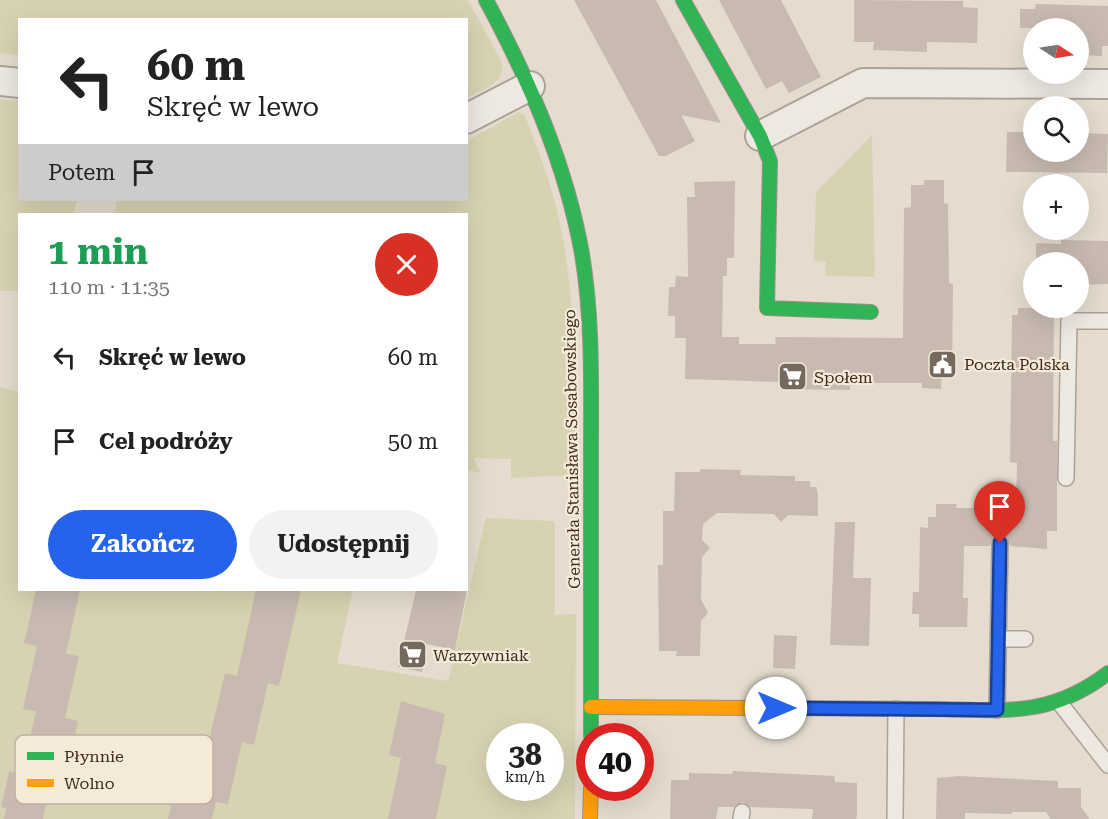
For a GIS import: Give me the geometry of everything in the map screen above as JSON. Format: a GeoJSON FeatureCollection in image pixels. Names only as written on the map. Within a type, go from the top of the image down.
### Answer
{"type":"FeatureCollection","features":[{"type":"Feature","properties":{"kind":"street","name":"Generała Stanisława Sosabowskiego"},"geometry":{"type":"LineString","coordinates":[[486,0],[530,86],[550,135],[567,189],[582,255],[589,324],[591,723]]}},
{"type":"Feature","properties":{"kind":"street"},"geometry":{"type":"LineString","coordinates":[[683,0],[760,136],[770,161],[767,308],[871,312]]}},
{"type":"Feature","properties":{"kind":"street"},"geometry":{"type":"LineString","coordinates":[[0,81],[18,83]]}},
{"type":"Feature","properties":{"kind":"street"},"geometry":{"type":"LineString","coordinates":[[760,136],[863,83],[1108,84]]}},
{"type":"Feature","properties":{"kind":"street"},"geometry":{"type":"LineString","coordinates":[[468,118],[530,86]]}},
{"type":"Feature","properties":{"kind":"street"},"geometry":{"type":"LineString","coordinates":[[591,707],[1028,710],[1059,702],[1080,692],[1108,673]]}},
{"type":"Feature","properties":{"kind":"street"},"geometry":{"type":"LineString","coordinates":[[591,801],[591,819]]}},
{"type":"Feature","properties":{"kind":"lane"},"geometry":{"type":"LineString","coordinates":[[1066,478],[1069,321],[1108,321]]}},
{"type":"Feature","properties":{"kind":"lane"},"geometry":{"type":"LineString","coordinates":[[997,710],[1000,543]]}},
{"type":"Feature","properties":{"kind":"lane"},"geometry":{"type":"LineString","coordinates":[[998,639],[1025,639]]}},
{"type":"Feature","properties":{"kind":"lane"},"geometry":{"type":"LineString","coordinates":[[1059,702],[1108,765]]}},
{"type":"Feature","properties":{"kind":"lane"},"geometry":{"type":"LineString","coordinates":[[895,819],[896,709]]}},
{"type":"Feature","properties":{"kind":"shaded area"},"geometry":{"type":"Polygon","coordinates":[[[0,0],[468,0],[502,62],[502,69],[497,81],[468,97],[468,18],[18,18],[18,55],[0,53],[0,0]]]}},
{"type":"Feature","properties":{"kind":"shaded area"},"geometry":{"type":"Polygon","coordinates":[[[0,100],[18,101],[18,201],[77,201],[73,213],[18,213],[18,291],[0,291],[0,100]]]}},
{"type":"Feature","properties":{"kind":"shaded area"},"geometry":{"type":"Polygon","coordinates":[[[519,112],[525,116],[541,157],[558,214],[570,290],[575,351],[577,475],[511,478],[511,459],[473,458],[481,473],[468,470],[468,213],[114,213],[117,201],[468,201],[468,140],[519,112]]]}},
{"type":"Feature","properties":{"kind":"shaded area"},"geometry":{"type":"Polygon","coordinates":[[[872,135],[875,277],[825,276],[826,262],[814,261],[816,192],[872,135]]]}},
{"type":"Feature","properties":{"kind":"shaded area"},"geometry":{"type":"Polygon","coordinates":[[[0,387],[18,392],[18,591],[353,591],[337,663],[448,681],[486,518],[555,521],[555,615],[576,614],[575,819],[0,819],[0,387]]]}},
{"type":"Feature","properties":{"kind":"building"},"geometry":{"type":"Polygon","coordinates":[[[574,0],[656,0],[721,123],[681,115],[695,141],[666,156],[659,156],[574,0]]]}},
{"type":"Feature","properties":{"kind":"building"},"geometry":{"type":"Polygon","coordinates":[[[719,0],[781,0],[821,77],[789,93],[782,81],[766,89],[719,0]]]}},
{"type":"Feature","properties":{"kind":"building"},"geometry":{"type":"Polygon","coordinates":[[[854,0],[963,1],[963,7],[978,8],[977,43],[927,42],[927,52],[873,50],[874,42],[854,42],[854,0]]]}},
{"type":"Feature","properties":{"kind":"building"},"geometry":{"type":"Polygon","coordinates":[[[1036,4],[1108,6],[1108,46],[1102,46],[1102,56],[1089,55],[1089,18],[1023,18],[1023,28],[1020,28],[1020,9],[1035,9],[1036,4]]]}},
{"type":"Feature","properties":{"kind":"building"},"geometry":{"type":"Polygon","coordinates":[[[1007,132],[1023,132],[1023,162],[1089,162],[1089,133],[1108,134],[1107,173],[1006,172],[1007,132]]]}},
{"type":"Feature","properties":{"kind":"building"},"geometry":{"type":"Polygon","coordinates":[[[924,180],[944,180],[944,203],[948,204],[949,283],[953,284],[952,375],[942,375],[941,389],[922,388],[922,383],[850,383],[850,390],[782,389],[782,382],[685,379],[686,338],[675,338],[675,316],[668,316],[669,287],[675,287],[676,276],[688,277],[687,197],[695,197],[694,182],[735,181],[734,258],[727,258],[727,276],[723,276],[722,337],[739,337],[739,344],[776,344],[775,337],[903,338],[904,208],[911,207],[911,185],[924,185],[924,180]]]}},
{"type":"Feature","properties":{"kind":"building"},"geometry":{"type":"Polygon","coordinates":[[[1061,240],[1108,241],[1108,284],[1089,285],[1089,252],[1036,252],[1036,243],[1061,244],[1061,240]]]}},
{"type":"Feature","properties":{"kind":"building"},"geometry":{"type":"Polygon","coordinates":[[[1018,308],[1023,308],[1023,318],[1054,318],[1053,441],[1057,441],[1057,531],[1047,531],[1047,549],[1010,546],[1008,538],[1001,533],[992,538],[990,546],[964,546],[963,598],[968,598],[967,627],[919,627],[919,614],[912,614],[913,592],[919,592],[920,527],[928,528],[928,517],[936,517],[936,504],[957,504],[956,508],[996,508],[996,502],[1016,502],[1017,463],[1010,462],[1012,315],[1018,315],[1018,308]]]}},
{"type":"Feature","properties":{"kind":"building"},"geometry":{"type":"Polygon","coordinates":[[[700,469],[741,470],[740,475],[795,476],[795,481],[810,481],[810,487],[816,487],[818,494],[818,516],[788,515],[781,522],[774,514],[717,513],[703,524],[702,540],[710,548],[702,557],[701,599],[708,613],[701,621],[700,656],[676,656],[677,651],[659,651],[658,565],[663,565],[663,511],[674,511],[675,472],[700,472],[700,469]]]}},
{"type":"Feature","properties":{"kind":"building"},"geometry":{"type":"Polygon","coordinates":[[[835,522],[855,522],[853,578],[871,578],[869,646],[830,645],[835,522]]]}},
{"type":"Feature","properties":{"kind":"building"},"geometry":{"type":"Polygon","coordinates":[[[36,591],[80,591],[66,654],[79,656],[65,718],[78,721],[75,735],[31,735],[36,711],[23,709],[37,646],[24,643],[36,591]]]}},
{"type":"Feature","properties":{"kind":"building"},"geometry":{"type":"Polygon","coordinates":[[[256,591],[301,591],[279,686],[268,683],[254,745],[242,742],[228,804],[216,802],[212,819],[168,819],[171,804],[213,804],[213,735],[210,735],[225,673],[237,676],[256,591]]]}},
{"type":"Feature","properties":{"kind":"building"},"geometry":{"type":"Polygon","coordinates":[[[416,591],[467,591],[455,650],[427,644],[422,672],[398,667],[416,591]]]}},
{"type":"Feature","properties":{"kind":"building"},"geometry":{"type":"Polygon","coordinates":[[[774,635],[797,636],[795,669],[773,668],[774,635]]]}},
{"type":"Feature","properties":{"kind":"building"},"geometry":{"type":"Polygon","coordinates":[[[401,701],[445,714],[435,763],[447,766],[436,819],[388,819],[401,758],[389,755],[401,701]]]}},
{"type":"Feature","properties":{"kind":"building"},"geometry":{"type":"Polygon","coordinates":[[[9,771],[15,772],[15,804],[46,804],[43,819],[4,819],[6,808],[1,807],[9,771]]]}},
{"type":"Feature","properties":{"kind":"building"},"geometry":{"type":"Polygon","coordinates":[[[733,771],[834,776],[835,782],[857,783],[856,819],[812,819],[813,809],[750,807],[743,802],[734,807],[718,807],[716,819],[670,819],[671,780],[689,780],[689,773],[732,774],[733,771]]]}},
{"type":"Feature","properties":{"kind":"building"},"geometry":{"type":"Polygon","coordinates":[[[959,776],[1058,781],[1058,788],[1081,788],[1081,807],[1090,819],[1051,819],[1046,812],[1012,812],[1012,814],[965,813],[965,819],[936,819],[937,778],[959,776]]]}},
{"type":"Feature","properties":{"kind":"traffic: fast"},"geometry":{"type":"LineString","coordinates":[[486,0],[517,61],[556,155],[575,221],[586,279],[591,379],[591,723]]}},
{"type":"Feature","properties":{"kind":"traffic: fast"},"geometry":{"type":"LineString","coordinates":[[683,0],[760,136],[770,161],[767,308],[871,312]]}},
{"type":"Feature","properties":{"kind":"traffic: fast"},"geometry":{"type":"LineString","coordinates":[[935,709],[1005,710],[1046,704],[1066,698],[1108,673]]}},
{"type":"Feature","properties":{"kind":"traffic: slow"},"geometry":{"type":"LineString","coordinates":[[591,707],[935,709]]}},
{"type":"Feature","properties":{"kind":"traffic: slow"},"geometry":{"type":"LineString","coordinates":[[590,819],[591,801]]}},
{"type":"Feature","properties":{"kind":"place","name":"Poczta Polska"},"geometry":{"type":"Point","coordinates":[943,364]}},
{"type":"Feature","properties":{"kind":"place","name":"Społem"},"geometry":{"type":"Point","coordinates":[793,377]}},
{"type":"Feature","properties":{"kind":"place","name":"Warzywniak"},"geometry":{"type":"Point","coordinates":[412,655]}},
{"type":"Feature","properties":{"kind":"route"},"geometry":{"type":"LineString","coordinates":[[776,708],[997,710],[1000,543]]}}]}
